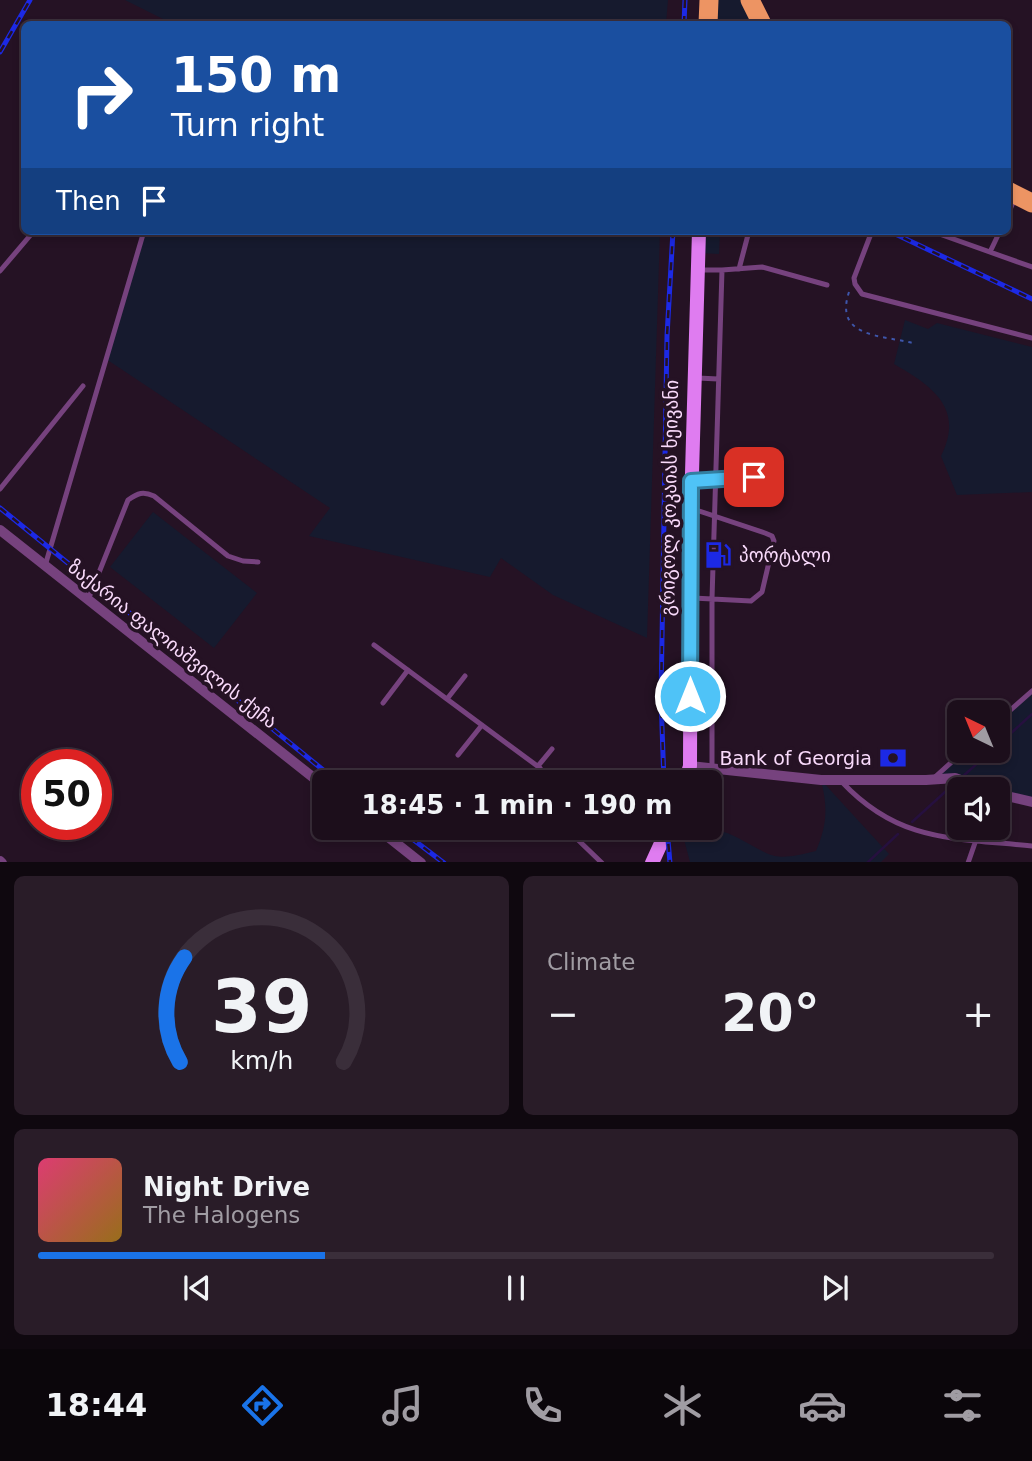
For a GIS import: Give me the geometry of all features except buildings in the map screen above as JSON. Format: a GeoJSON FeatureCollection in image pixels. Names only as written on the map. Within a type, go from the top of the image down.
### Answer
{"type":"FeatureCollection","features":[{"type":"Feature","properties":{"kind":"highway"},"geometry":{"type":"LineString","coordinates":[[708,21],[709,0]]}},
{"type":"Feature","properties":{"kind":"highway"},"geometry":{"type":"LineString","coordinates":[[750,0],[760,21]]}},
{"type":"Feature","properties":{"kind":"main road","name":"გრიგოლ კოკაიას ხეივანი"},"geometry":{"type":"LineString","coordinates":[[689,770],[691,481],[699,235]]}},
{"type":"Feature","properties":{"kind":"main road"},"geometry":{"type":"LineString","coordinates":[[652,862],[663,840]]}},
{"type":"Feature","properties":{"kind":"street","name":"ზაქარია ფალიაშვილის ქუჩა"},"geometry":{"type":"LineString","coordinates":[[0,530],[312,777]]}},
{"type":"Feature","properties":{"kind":"street"},"geometry":{"type":"LineString","coordinates":[[690,766],[841,780],[947,778]]}},
{"type":"Feature","properties":{"kind":"street"},"geometry":{"type":"LineString","coordinates":[[1010,797],[1032,802]]}},
{"type":"Feature","properties":{"kind":"street"},"geometry":{"type":"LineString","coordinates":[[392,840],[420,862]]}},
{"type":"Feature","properties":{"kind":"lane"},"geometry":{"type":"LineString","coordinates":[[0,271],[31,235]]}},
{"type":"Feature","properties":{"kind":"lane"},"geometry":{"type":"LineString","coordinates":[[45,566],[143,235]]}},
{"type":"Feature","properties":{"kind":"lane"},"geometry":{"type":"LineString","coordinates":[[739,269],[748,235]]}},
{"type":"Feature","properties":{"kind":"lane"},"geometry":{"type":"LineString","coordinates":[[870,235],[854,278],[855,285],[868,297],[1032,338]]}},
{"type":"Feature","properties":{"kind":"lane"},"geometry":{"type":"LineString","coordinates":[[942,235],[1032,267]]}},
{"type":"Feature","properties":{"kind":"lane"},"geometry":{"type":"LineString","coordinates":[[990,252],[998,235]]}},
{"type":"Feature","properties":{"kind":"lane"},"geometry":{"type":"LineString","coordinates":[[698,269],[762,267],[827,285]]}},
{"type":"Feature","properties":{"kind":"lane"},"geometry":{"type":"LineString","coordinates":[[712,769],[714,480],[722,270]]}},
{"type":"Feature","properties":{"kind":"lane"},"geometry":{"type":"LineString","coordinates":[[694,378],[718,379]]}},
{"type":"Feature","properties":{"kind":"lane"},"geometry":{"type":"LineString","coordinates":[[0,489],[83,386]]}},
{"type":"Feature","properties":{"kind":"lane"},"geometry":{"type":"LineString","coordinates":[[691,481],[754,477]]}},
{"type":"Feature","properties":{"kind":"lane"},"geometry":{"type":"LineString","coordinates":[[88,600],[128,500],[136,494],[146,492],[154,496],[228,556],[258,562]]}},
{"type":"Feature","properties":{"kind":"lane"},"geometry":{"type":"LineString","coordinates":[[690,597],[751,601],[758,597],[762,592],[774,541],[772,536],[765,533],[691,508]]}},
{"type":"Feature","properties":{"kind":"lane"},"geometry":{"type":"LineString","coordinates":[[374,645],[541,770]]}},
{"type":"Feature","properties":{"kind":"lane"},"geometry":{"type":"LineString","coordinates":[[383,702],[408,670]]}},
{"type":"Feature","properties":{"kind":"lane"},"geometry":{"type":"LineString","coordinates":[[447,699],[465,676]]}},
{"type":"Feature","properties":{"kind":"lane"},"geometry":{"type":"LineString","coordinates":[[1010,710],[1032,691]]}},
{"type":"Feature","properties":{"kind":"lane"},"geometry":{"type":"LineString","coordinates":[[458,755],[482,724]]}},
{"type":"Feature","properties":{"kind":"lane"},"geometry":{"type":"LineString","coordinates":[[538,766],[552,749]]}},
{"type":"Feature","properties":{"kind":"lane"},"geometry":{"type":"LineString","coordinates":[[933,778],[950,763]]}},
{"type":"Feature","properties":{"kind":"lane"},"geometry":{"type":"LineString","coordinates":[[841,780],[874,811],[905,828],[947,837]]}},
{"type":"Feature","properties":{"kind":"lane"},"geometry":{"type":"LineString","coordinates":[[578,840],[601,862]]}},
{"type":"Feature","properties":{"kind":"lane"},"geometry":{"type":"LineString","coordinates":[[968,862],[976,840],[1032,846]]}},
{"type":"Feature","properties":{"kind":"path"},"geometry":{"type":"LineString","coordinates":[[854,278],[846,302],[845,313],[849,323],[860,330],[913,344]]}},
{"type":"Feature","properties":{"kind":"shaded area"},"geometry":{"type":"Polygon","coordinates":[[[125,0],[668,0],[666,21],[167,21],[125,0]]]}},
{"type":"Feature","properties":{"kind":"shaded area"},"geometry":{"type":"Polygon","coordinates":[[[715,0],[743,0],[754,21],[715,21],[715,0]]]}},
{"type":"Feature","properties":{"kind":"shaded area"},"geometry":{"type":"Polygon","coordinates":[[[143,235],[660,235],[647,638],[553,595],[501,558],[490,577],[309,536],[330,508],[106,359],[143,235]]]}},
{"type":"Feature","properties":{"kind":"shaded area"},"geometry":{"type":"Polygon","coordinates":[[[699,235],[720,235],[719,254],[698,253],[699,235]]]}},
{"type":"Feature","properties":{"kind":"shaded area"},"geometry":{"type":"Polygon","coordinates":[[[905,320],[928,329],[937,323],[1032,347],[1032,492],[957,495],[941,456],[947,439],[947,412],[932,390],[894,364],[905,320]]]}},
{"type":"Feature","properties":{"kind":"shaded area"},"geometry":{"type":"Polygon","coordinates":[[[153,512],[257,593],[214,648],[110,567],[153,512]]]}},
{"type":"Feature","properties":{"kind":"shaded area"},"geometry":{"type":"Polygon","coordinates":[[[1032,691],[1032,801],[1010,793],[1010,777],[947,777],[947,781],[934,778],[951,763],[1010,763],[1010,710],[1032,691]]]}},
{"type":"Feature","properties":{"kind":"shaded area"},"geometry":{"type":"Polygon","coordinates":[[[821,780],[889,854],[881,862],[690,862],[684,840],[722,840],[722,831],[772,855],[789,856],[816,851],[825,816],[821,780]]]}},
{"type":"Feature","properties":{"kind":"waterway"},"geometry":{"type":"LineString","coordinates":[[1010,734],[1032,714]]}},
{"type":"Feature","properties":{"kind":"waterway"},"geometry":{"type":"LineString","coordinates":[[962,777],[978,763]]}},
{"type":"Feature","properties":{"kind":"waterway"},"geometry":{"type":"LineString","coordinates":[[912,822],[947,790]]}},
{"type":"Feature","properties":{"kind":"waterway"},"geometry":{"type":"LineString","coordinates":[[868,862],[898,834]]}},
{"type":"Feature","properties":{"kind":"railway"},"geometry":{"type":"LineString","coordinates":[[0,52],[30,0]]}},
{"type":"Feature","properties":{"kind":"railway"},"geometry":{"type":"LineString","coordinates":[[684,21],[685,0]]}},
{"type":"Feature","properties":{"kind":"railway"},"geometry":{"type":"LineString","coordinates":[[664,770],[661,699],[667,336],[673,235]]}},
{"type":"Feature","properties":{"kind":"railway"},"geometry":{"type":"LineString","coordinates":[[897,235],[1032,299]]}},
{"type":"Feature","properties":{"kind":"railway"},"geometry":{"type":"LineString","coordinates":[[0,508],[323,770]]}},
{"type":"Feature","properties":{"kind":"railway"},"geometry":{"type":"LineString","coordinates":[[414,840],[443,862]]}},
{"type":"Feature","properties":{"kind":"railway"},"geometry":{"type":"LineString","coordinates":[[668,840],[670,862]]}},
{"type":"Feature","properties":{"kind":"place","name":"პორტალი"},"geometry":{"type":"Point","coordinates":[718,555]}},
{"type":"Feature","properties":{"kind":"place","name":"Bank of Georgia"},"geometry":{"type":"Point","coordinates":[893,758]}},
{"type":"Feature","properties":{"kind":"route"},"geometry":{"type":"LineString","coordinates":[[690,696],[691,481],[754,477]]}}]}
